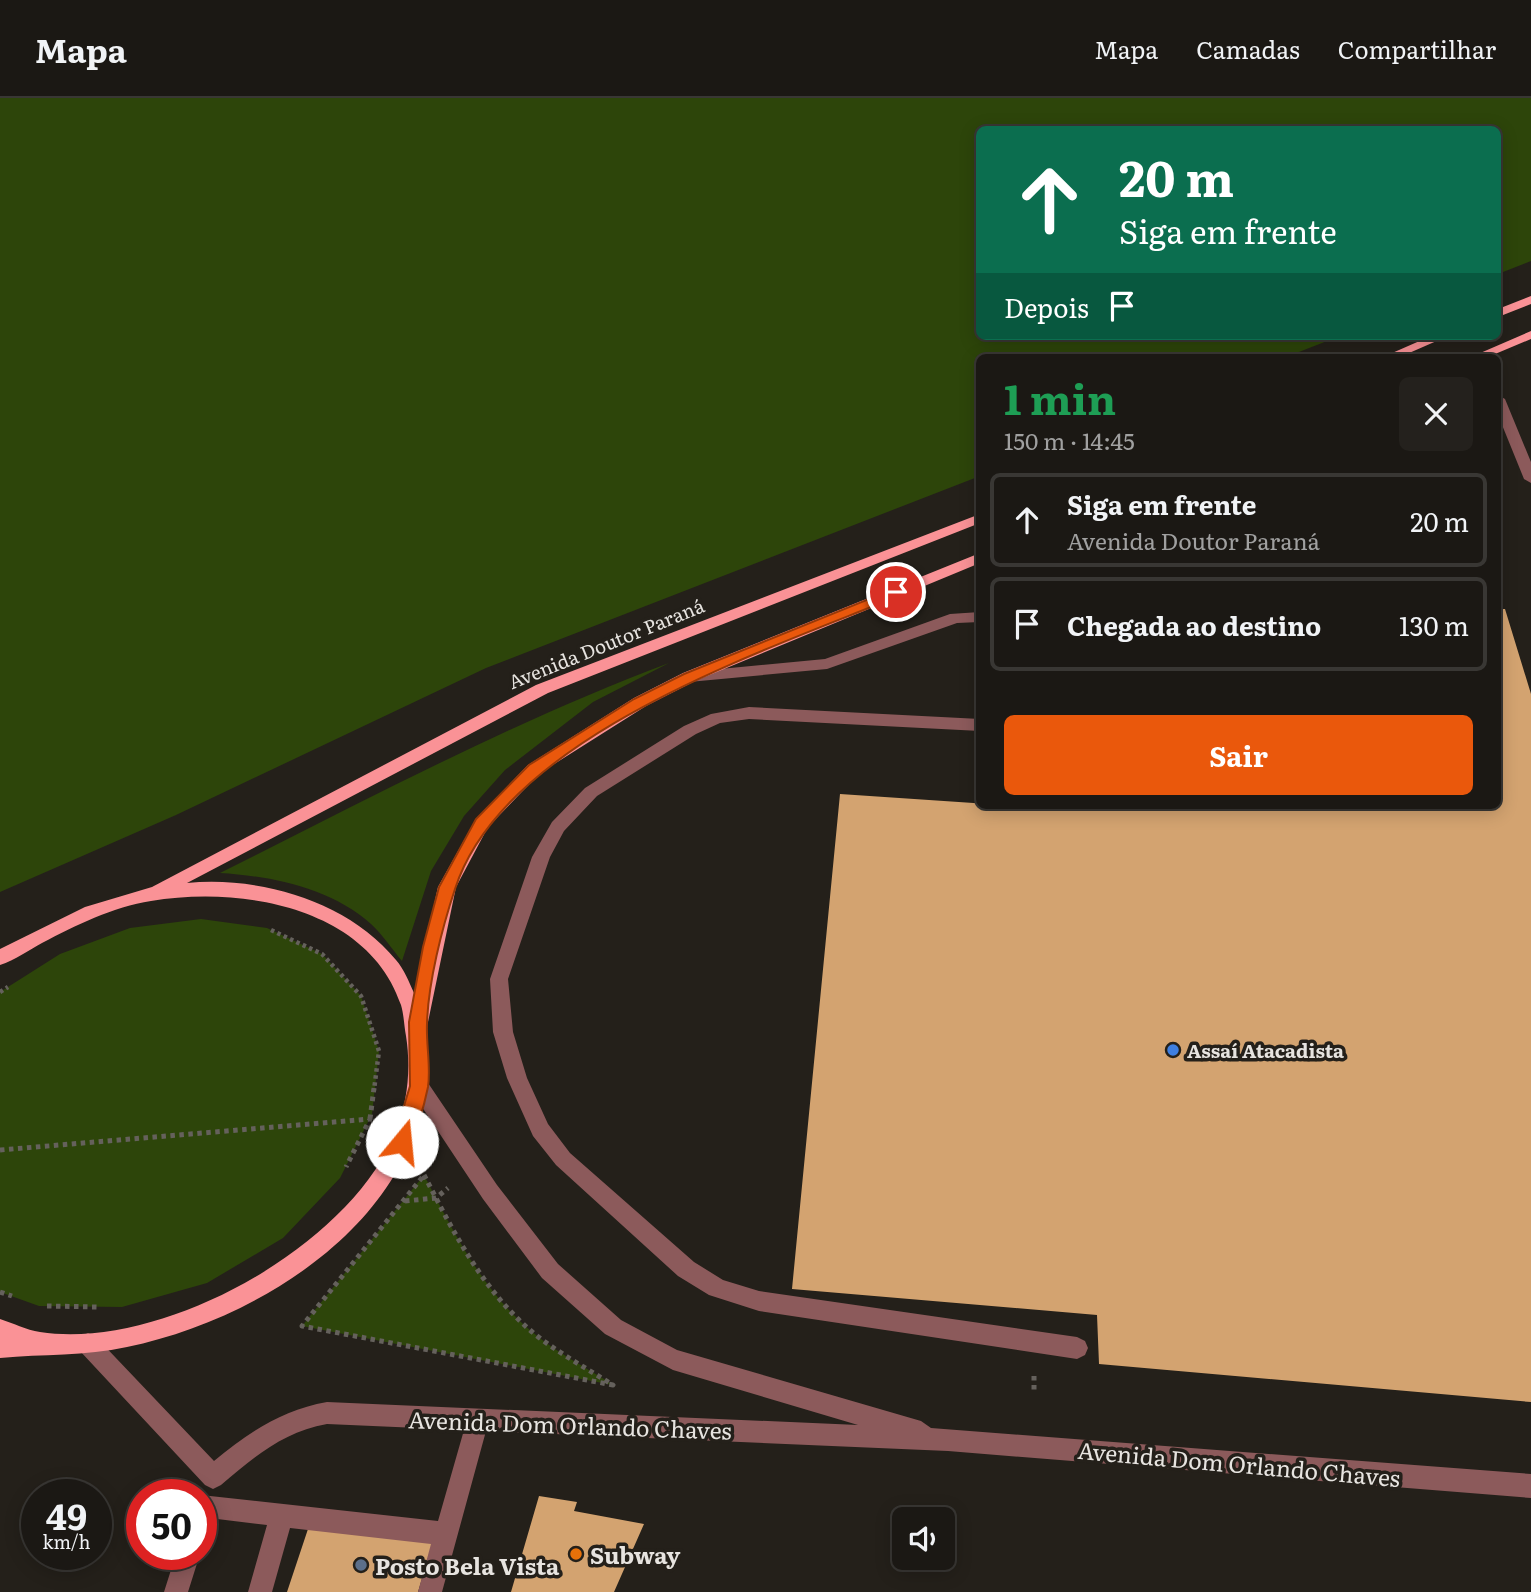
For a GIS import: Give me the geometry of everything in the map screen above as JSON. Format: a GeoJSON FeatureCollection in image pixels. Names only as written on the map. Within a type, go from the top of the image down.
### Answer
{"type":"FeatureCollection","features":[{"type":"Feature","properties":{"kind":"main road"},"geometry":{"type":"LineString","coordinates":[[1501,312],[1531,300]]}},
{"type":"Feature","properties":{"kind":"main road"},"geometry":{"type":"LineString","coordinates":[[1486,354],[1531,335]]}},
{"type":"Feature","properties":{"kind":"main road"},"geometry":{"type":"LineString","coordinates":[[1396,354],[1431,340]]}},
{"type":"Feature","properties":{"kind":"main road","name":"Avenida Doutor Paraná"},"geometry":{"type":"LineString","coordinates":[[150,894],[542,689],[976,520]]}},
{"type":"Feature","properties":{"kind":"main road"},"geometry":{"type":"LineString","coordinates":[[0,1347],[40,1343],[88,1344],[179,1325],[258,1290],[319,1248],[369,1197],[402,1142],[419,1086],[418,1022],[447,887],[482,823],[534,769],[640,702],[689,677],[976,560]]}},
{"type":"Feature","properties":{"kind":"main road"},"geometry":{"type":"LineString","coordinates":[[0,958],[75,917],[150,894],[223,888],[292,898],[350,925],[393,967],[418,1022]]}},
{"type":"Feature","properties":{"kind":"main road"},"geometry":{"type":"LineString","coordinates":[[0,1329],[40,1343]]}},
{"type":"Feature","properties":{"kind":"street"},"geometry":{"type":"LineString","coordinates":[[1501,406],[1531,479]]}},
{"type":"Feature","properties":{"kind":"street"},"geometry":{"type":"LineString","coordinates":[[689,677],[827,664],[955,618],[976,617]]}},
{"type":"Feature","properties":{"kind":"street"},"geometry":{"type":"LineString","coordinates":[[976,725],[749,713],[717,718],[634,763],[591,792],[558,827],[541,857],[499,979],[503,1032],[517,1079],[540,1130],[563,1159],[686,1269],[716,1288],[759,1301],[1077,1348]]}},
{"type":"Feature","properties":{"kind":"street","name":"Avenida Dom Orlando Chaves"},"geometry":{"type":"LineString","coordinates":[[419,1086],[472,1165],[550,1271],[613,1327],[673,1359],[948,1440]]}},
{"type":"Feature","properties":{"kind":"street"},"geometry":{"type":"LineString","coordinates":[[88,1344],[213,1476],[212,1479]]}},
{"type":"Feature","properties":{"kind":"street","name":"Avenida Dom Orlando Chaves"},"geometry":{"type":"LineString","coordinates":[[213,1476],[261,1436],[300,1416],[327,1413],[948,1440],[1531,1486]]}},
{"type":"Feature","properties":{"kind":"street"},"geometry":{"type":"LineString","coordinates":[[430,1592],[478,1420]]}},
{"type":"Feature","properties":{"kind":"street"},"geometry":{"type":"LineString","coordinates":[[217,1510],[446,1534]]}},
{"type":"Feature","properties":{"kind":"street"},"geometry":{"type":"LineString","coordinates":[[260,1592],[282,1515]]}},
{"type":"Feature","properties":{"kind":"street"},"geometry":{"type":"LineString","coordinates":[[176,1592],[183,1570]]}},
{"type":"Feature","properties":{"kind":"path"},"geometry":{"type":"LineString","coordinates":[[267,928],[322,954],[361,996],[379,1051],[370,1119],[340,1178]]}},
{"type":"Feature","properties":{"kind":"path"},"geometry":{"type":"LineString","coordinates":[[0,992],[10,986]]}},
{"type":"Feature","properties":{"kind":"path"},"geometry":{"type":"LineString","coordinates":[[0,1150],[370,1119]]}},
{"type":"Feature","properties":{"kind":"path"},"geometry":{"type":"LineString","coordinates":[[345,1167],[403,1201],[436,1198],[472,1165]]}},
{"type":"Feature","properties":{"kind":"path"},"geometry":{"type":"LineString","coordinates":[[424,1175],[436,1198],[491,1290],[531,1332],[613,1385],[302,1326],[424,1175]]}},
{"type":"Feature","properties":{"kind":"path"},"geometry":{"type":"LineString","coordinates":[[0,1292],[26,1301]]}},
{"type":"Feature","properties":{"kind":"path"},"geometry":{"type":"LineString","coordinates":[[39,1306],[108,1307]]}},
{"type":"Feature","properties":{"kind":"green space"},"geometry":{"type":"Polygon","coordinates":[[[0,98],[1531,98],[1531,261],[1501,273],[1501,126],[976,126],[976,340],[1330,340],[1294,354],[976,354],[976,478],[486,668],[176,815],[0,892],[0,98]]]}},
{"type":"Feature","properties":{"kind":"green space"},"geometry":{"type":"Polygon","coordinates":[[[669,663],[593,702],[505,770],[464,816],[431,871],[402,961],[371,924],[338,901],[280,881],[220,873],[498,735],[669,663]]]}},
{"type":"Feature","properties":{"kind":"green space"},"geometry":{"type":"Polygon","coordinates":[[[201,919],[267,928],[322,954],[361,996],[379,1051],[372,1114],[340,1178],[283,1238],[207,1283],[122,1307],[39,1306],[0,1292],[0,992],[60,954],[130,928],[201,919]]]}},
{"type":"Feature","properties":{"kind":"green space"},"geometry":{"type":"Polygon","coordinates":[[[424,1175],[470,1259],[514,1315],[550,1346],[613,1385],[302,1326],[424,1175]]]}},
{"type":"Feature","properties":{"kind":"building","name":"Assaí Atacadista"},"geometry":{"type":"Polygon","coordinates":[[[1501,609],[1505,609],[1531,694],[1531,1402],[1099,1364],[1097,1315],[792,1289],[840,794],[976,803],[976,809],[1501,809],[1501,609]]]}},
{"type":"Feature","properties":{"kind":"building","name":"Subway"},"geometry":{"type":"Polygon","coordinates":[[[539,1496],[577,1502],[574,1511],[644,1524],[614,1592],[511,1592],[539,1496]]]}},
{"type":"Feature","properties":{"kind":"building","name":"Posto Bela Vista"},"geometry":{"type":"Polygon","coordinates":[[[311,1520],[434,1538],[418,1592],[287,1592],[311,1520]]]}},
{"type":"Feature","properties":{"kind":"place","name":"Assaí Atacadista"},"geometry":{"type":"Point","coordinates":[1173,1050]}},
{"type":"Feature","properties":{"kind":"place","name":"Subway"},"geometry":{"type":"Point","coordinates":[576,1554]}},
{"type":"Feature","properties":{"kind":"place","name":"Posto Bela Vista"},"geometry":{"type":"Point","coordinates":[361,1565]}},
{"type":"Feature","properties":{"kind":"route"},"geometry":{"type":"LineString","coordinates":[[402,1142],[419,1086],[418,1022],[447,887],[482,823],[534,769],[640,702],[689,677],[896,592]]}}]}
